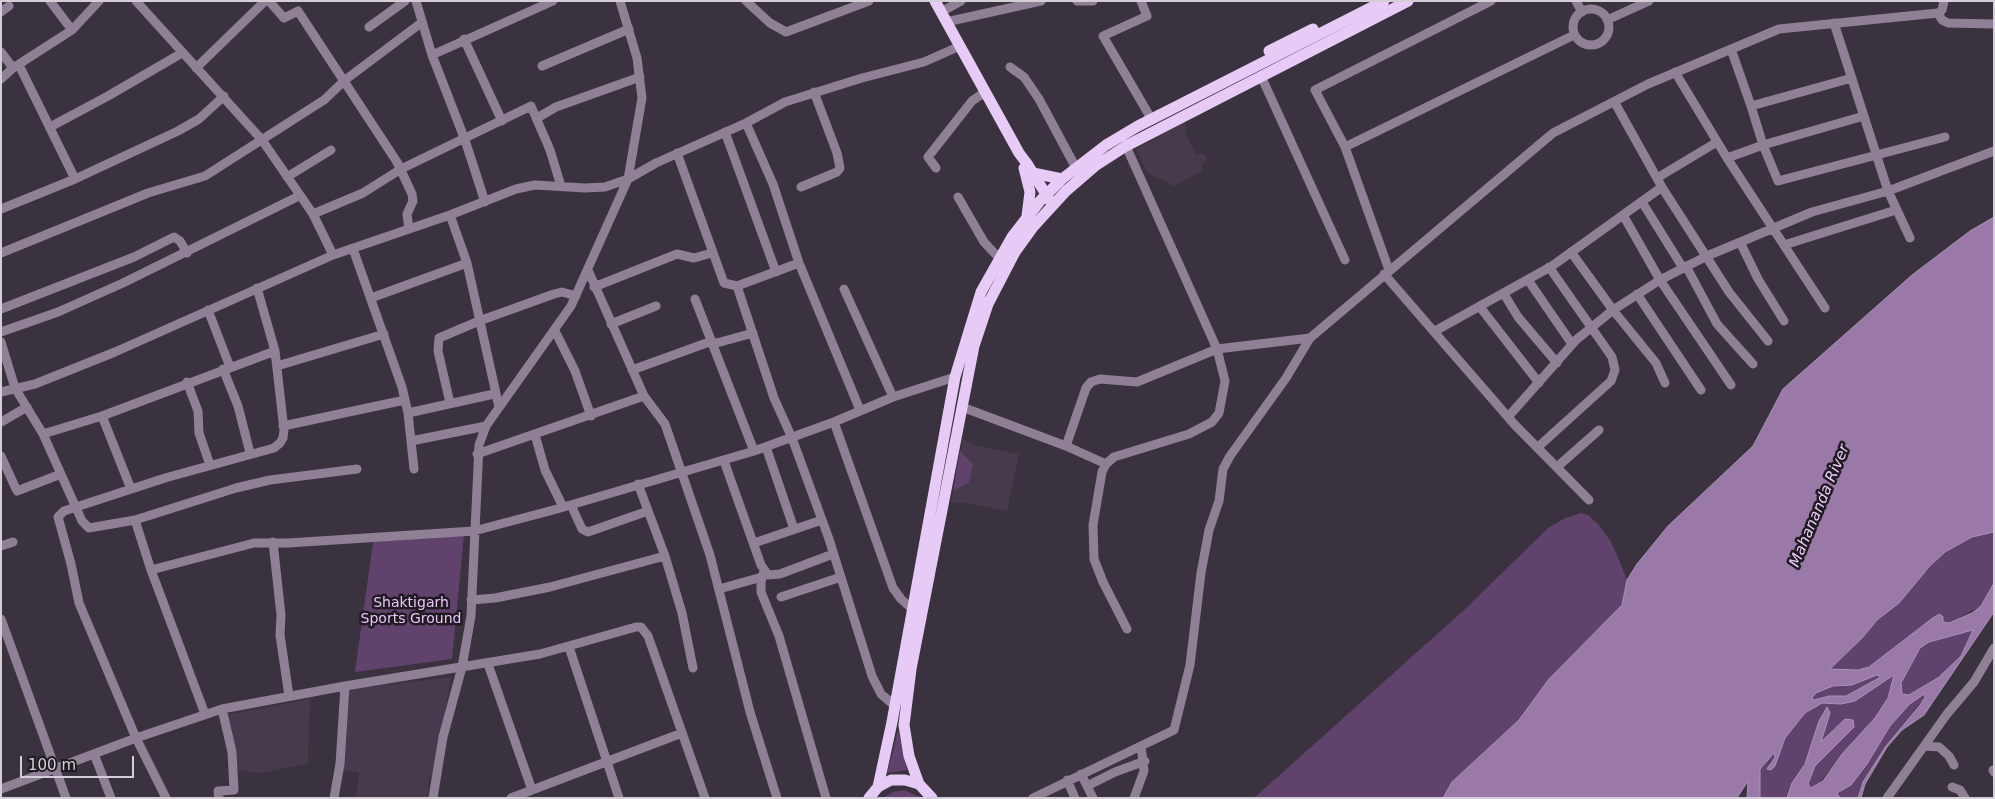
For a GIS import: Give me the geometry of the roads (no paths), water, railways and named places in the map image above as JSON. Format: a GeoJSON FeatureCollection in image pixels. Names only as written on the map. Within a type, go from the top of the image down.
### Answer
{"type":"FeatureCollection","features":[{"type":"Feature","properties":{"kind":"main road"},"geometry":{"type":"LineString","coordinates":[[935,1],[1046,203]]}},
{"type":"Feature","properties":{"kind":"main road"},"geometry":{"type":"LineString","coordinates":[[878,787],[895,706],[911,608],[955,377],[975,309],[999,258],[1026,217],[1095,166],[1126,146],[1408,1]]}},
{"type":"Feature","properties":{"kind":"main road"},"geometry":{"type":"LineString","coordinates":[[919,784],[905,741],[905,708],[965,388],[974,372],[989,323],[1018,247],[1062,179],[1106,145],[1230,80],[1250,62],[1293,38],[1351,12],[1380,4]]}},
{"type":"Feature","properties":{"kind":"main road"},"geometry":{"type":"LineString","coordinates":[[1029,170],[1062,179]]}},
{"type":"Feature","properties":{"kind":"main road"},"geometry":{"type":"LineString","coordinates":[[1026,217],[1030,192],[1029,170]]}},
{"type":"Feature","properties":{"kind":"main road"},"geometry":{"type":"LineString","coordinates":[[869,798],[878,787],[891,780],[905,780],[919,784],[932,796]]}},
{"type":"Feature","properties":{"kind":"street"},"geometry":{"type":"LineString","coordinates":[[50,1],[72,30]]}},
{"type":"Feature","properties":{"kind":"street"},"geometry":{"type":"LineString","coordinates":[[1,78],[16,66],[72,30],[99,1]]}},
{"type":"Feature","properties":{"kind":"street"},"geometry":{"type":"LineString","coordinates":[[136,1],[262,140],[313,214],[333,255]]}},
{"type":"Feature","properties":{"kind":"street"},"geometry":{"type":"LineString","coordinates":[[196,68],[265,1]]}},
{"type":"Feature","properties":{"kind":"street"},"geometry":{"type":"LineString","coordinates":[[269,1],[284,18],[298,11],[345,80],[401,170],[413,201],[407,214],[409,229]]}},
{"type":"Feature","properties":{"kind":"street"},"geometry":{"type":"LineString","coordinates":[[369,27],[405,1]]}},
{"type":"Feature","properties":{"kind":"street"},"geometry":{"type":"LineString","coordinates":[[416,1],[421,23],[465,140],[485,202]]}},
{"type":"Feature","properties":{"kind":"street"},"geometry":{"type":"LineString","coordinates":[[432,55],[554,1]]}},
{"type":"Feature","properties":{"kind":"street"},"geometry":{"type":"LineString","coordinates":[[433,798],[443,737],[462,667],[471,616],[470,600],[477,454],[486,426],[554,331],[576,296],[628,179],[642,98],[640,77],[629,29],[620,1]]}},
{"type":"Feature","properties":{"kind":"street"},"geometry":{"type":"LineString","coordinates":[[746,1],[770,24],[786,32],[868,1]]}},
{"type":"Feature","properties":{"kind":"street"},"geometry":{"type":"LineString","coordinates":[[944,17],[960,1]]}},
{"type":"Feature","properties":{"kind":"street"},"geometry":{"type":"LineString","coordinates":[[944,17],[1041,1]]}},
{"type":"Feature","properties":{"kind":"street"},"geometry":{"type":"LineString","coordinates":[[1077,1],[1094,1]]}},
{"type":"Feature","properties":{"kind":"street"},"geometry":{"type":"LineString","coordinates":[[1141,1],[1147,16],[1103,36],[1152,120]]}},
{"type":"Feature","properties":{"kind":"street"},"geometry":{"type":"LineString","coordinates":[[1491,1],[1315,90],[1346,148],[1387,272],[1508,417],[1589,500]]}},
{"type":"Feature","properties":{"kind":"street"},"geometry":{"type":"LineString","coordinates":[[1576,1],[1582,12]]}},
{"type":"Feature","properties":{"kind":"street"},"geometry":{"type":"LineString","coordinates":[[1607,20],[1649,1]]}},
{"type":"Feature","properties":{"kind":"street"},"geometry":{"type":"LineString","coordinates":[[1036,797],[1067,780],[1172,733],[1178,723],[1190,664],[1201,573],[1209,530],[1218,500],[1223,469],[1230,456],[1286,378],[1310,338],[1552,133],[1675,72],[1779,29],[1938,13],[1942,10],[1944,1]]}},
{"type":"Feature","properties":{"kind":"street"},"geometry":{"type":"LineString","coordinates":[[1,12],[9,6]]}},
{"type":"Feature","properties":{"kind":"street"},"geometry":{"type":"LineString","coordinates":[[1595,10],[1607,20],[1608,33],[1598,44],[1588,45],[1581,42],[1574,35],[1573,23],[1582,12],[1595,10]]}},
{"type":"Feature","properties":{"kind":"street"},"geometry":{"type":"LineString","coordinates":[[1938,13],[1942,20],[1948,23],[1994,24]]}},
{"type":"Feature","properties":{"kind":"street"},"geometry":{"type":"LineString","coordinates":[[1,253],[157,189],[198,179],[324,100],[345,80],[393,47],[405,34],[421,23]]}},
{"type":"Feature","properties":{"kind":"street"},"geometry":{"type":"LineString","coordinates":[[1834,24],[1888,191],[1910,238]]}},
{"type":"Feature","properties":{"kind":"street"},"geometry":{"type":"LineString","coordinates":[[542,66],[629,29]]}},
{"type":"Feature","properties":{"kind":"street"},"geometry":{"type":"LineString","coordinates":[[1346,148],[1574,35]]}},
{"type":"Feature","properties":{"kind":"street"},"geometry":{"type":"LineString","coordinates":[[464,40],[502,121]]}},
{"type":"Feature","properties":{"kind":"street"},"geometry":{"type":"LineString","coordinates":[[1,392],[34,384],[116,352],[333,255],[450,215],[516,189],[535,185],[585,188],[605,187],[628,179],[677,153],[746,123],[785,102],[814,92],[924,62],[960,46]]}},
{"type":"Feature","properties":{"kind":"street"},"geometry":{"type":"LineString","coordinates":[[1731,49],[1752,106],[1763,145],[1778,181],[1945,137]]}},
{"type":"Feature","properties":{"kind":"street"},"geometry":{"type":"LineString","coordinates":[[1,52],[16,66],[50,127],[75,179]]}},
{"type":"Feature","properties":{"kind":"street"},"geometry":{"type":"LineString","coordinates":[[50,127],[182,53]]}},
{"type":"Feature","properties":{"kind":"street"},"geometry":{"type":"LineString","coordinates":[[1010,66],[1024,77],[1039,99],[1076,168]]}},
{"type":"Feature","properties":{"kind":"street"},"geometry":{"type":"LineString","coordinates":[[1675,72],[1727,158],[1825,308]]}},
{"type":"Feature","properties":{"kind":"street"},"geometry":{"type":"LineString","coordinates":[[1261,76],[1345,260]]}},
{"type":"Feature","properties":{"kind":"street"},"geometry":{"type":"LineString","coordinates":[[537,118],[556,107],[640,77]]}},
{"type":"Feature","properties":{"kind":"street"},"geometry":{"type":"LineString","coordinates":[[1752,106],[1852,78]]}},
{"type":"Feature","properties":{"kind":"street"},"geometry":{"type":"LineString","coordinates":[[801,187],[837,172],[840,168],[837,153],[814,92]]}},
{"type":"Feature","properties":{"kind":"street"},"geometry":{"type":"LineString","coordinates":[[936,168],[928,157],[972,101],[985,92]]}},
{"type":"Feature","properties":{"kind":"street"},"geometry":{"type":"LineString","coordinates":[[2,206],[75,179],[199,120],[224,96]]}},
{"type":"Feature","properties":{"kind":"street"},"geometry":{"type":"LineString","coordinates":[[1617,100],[1616,107],[1659,182],[1736,301],[1768,341]]}},
{"type":"Feature","properties":{"kind":"street"},"geometry":{"type":"LineString","coordinates":[[313,214],[362,193],[401,170],[531,106],[550,150],[561,186]]}},
{"type":"Feature","properties":{"kind":"street"},"geometry":{"type":"LineString","coordinates":[[1727,158],[1763,145],[1864,116]]}},
{"type":"Feature","properties":{"kind":"street"},"geometry":{"type":"LineString","coordinates":[[746,123],[773,184],[799,263],[860,410]]}},
{"type":"Feature","properties":{"kind":"street"},"geometry":{"type":"LineString","coordinates":[[725,132],[776,272]]}},
{"type":"Feature","properties":{"kind":"street"},"geometry":{"type":"LineString","coordinates":[[1435,331],[1549,268],[1642,202],[1659,182],[1717,142]]}},
{"type":"Feature","properties":{"kind":"street"},"geometry":{"type":"LineString","coordinates":[[1126,146],[1217,349],[1226,380],[1219,413],[1212,422],[1189,434],[1114,457],[1106,464],[1097,496],[1093,525],[1094,559],[1103,582],[1127,629]]}},
{"type":"Feature","properties":{"kind":"street"},"geometry":{"type":"LineString","coordinates":[[286,177],[331,150]]}},
{"type":"Feature","properties":{"kind":"street"},"geometry":{"type":"LineString","coordinates":[[1508,417],[1540,383],[1572,344],[1591,326],[1612,310],[1660,280],[1707,256],[1772,227],[1821,209],[1888,191],[1994,151]]}},
{"type":"Feature","properties":{"kind":"street"},"geometry":{"type":"LineString","coordinates":[[677,153],[721,280],[737,286],[799,263]]}},
{"type":"Feature","properties":{"kind":"street"},"geometry":{"type":"LineString","coordinates":[[1,332],[58,312],[187,253],[299,196]]}},
{"type":"Feature","properties":{"kind":"street"},"geometry":{"type":"LineString","coordinates":[[958,197],[984,242],[999,258]]}},
{"type":"Feature","properties":{"kind":"street"},"geometry":{"type":"LineString","coordinates":[[1642,202],[1684,267],[1717,324],[1753,364]]}},
{"type":"Feature","properties":{"kind":"street"},"geometry":{"type":"LineString","coordinates":[[1784,245],[1896,210]]}},
{"type":"Feature","properties":{"kind":"street"},"geometry":{"type":"LineString","coordinates":[[450,215],[467,263],[494,394],[499,407]]}},
{"type":"Feature","properties":{"kind":"street"},"geometry":{"type":"LineString","coordinates":[[1623,215],[1660,280],[1731,385]]}},
{"type":"Feature","properties":{"kind":"street"},"geometry":{"type":"LineString","coordinates":[[1,309],[134,257],[172,238],[177,238],[187,253]]}},
{"type":"Feature","properties":{"kind":"street"},"geometry":{"type":"LineString","coordinates":[[1740,242],[1758,279],[1784,321]]}},
{"type":"Feature","properties":{"kind":"street"},"geometry":{"type":"LineString","coordinates":[[353,249],[406,400],[414,469]]}},
{"type":"Feature","properties":{"kind":"street"},"geometry":{"type":"LineString","coordinates":[[1571,252],[1612,310],[1656,363],[1665,383]]}},
{"type":"Feature","properties":{"kind":"street"},"geometry":{"type":"LineString","coordinates":[[594,287],[677,254],[694,258],[712,253]]}},
{"type":"Feature","properties":{"kind":"street"},"geometry":{"type":"LineString","coordinates":[[371,298],[467,263]]}},
{"type":"Feature","properties":{"kind":"street"},"geometry":{"type":"LineString","coordinates":[[1538,447],[1614,377],[1615,364],[1591,326],[1549,268]]}},
{"type":"Feature","properties":{"kind":"street"},"geometry":{"type":"LineString","coordinates":[[588,270],[644,396],[665,424],[710,555],[750,712],[777,798]]}},
{"type":"Feature","properties":{"kind":"street"},"geometry":{"type":"LineString","coordinates":[[1528,280],[1572,344]]}},
{"type":"Feature","properties":{"kind":"street"},"geometry":{"type":"LineString","coordinates":[[737,286],[774,398],[792,438],[822,520],[872,676],[881,694],[895,706]]}},
{"type":"Feature","properties":{"kind":"street"},"geometry":{"type":"LineString","coordinates":[[166,798],[136,738],[78,603],[71,564],[58,517],[64,511],[250,453],[274,448],[280,443],[283,438],[283,426],[275,351],[270,325],[257,288]]}},
{"type":"Feature","properties":{"kind":"street"},"geometry":{"type":"LineString","coordinates":[[844,289],[893,397]]}},
{"type":"Feature","properties":{"kind":"street"},"geometry":{"type":"LineString","coordinates":[[450,403],[437,343],[442,336],[554,294],[562,292],[576,296]]}},
{"type":"Feature","properties":{"kind":"street"},"geometry":{"type":"LineString","coordinates":[[1504,294],[1518,317],[1557,363]]}},
{"type":"Feature","properties":{"kind":"street"},"geometry":{"type":"LineString","coordinates":[[1637,294],[1701,390]]}},
{"type":"Feature","properties":{"kind":"street"},"geometry":{"type":"LineString","coordinates":[[695,299],[754,451]]}},
{"type":"Feature","properties":{"kind":"street"},"geometry":{"type":"LineString","coordinates":[[611,324],[656,306]]}},
{"type":"Feature","properties":{"kind":"street"},"geometry":{"type":"LineString","coordinates":[[1480,307],[1512,351],[1540,383]]}},
{"type":"Feature","properties":{"kind":"street"},"geometry":{"type":"LineString","coordinates":[[208,310],[227,368],[250,453]]}},
{"type":"Feature","properties":{"kind":"street"},"geometry":{"type":"LineString","coordinates":[[554,331],[575,371],[591,416]]}},
{"type":"Feature","properties":{"kind":"street"},"geometry":{"type":"LineString","coordinates":[[632,370],[712,342],[753,333]]}},
{"type":"Feature","properties":{"kind":"street"},"geometry":{"type":"LineString","coordinates":[[277,366],[384,334]]}},
{"type":"Feature","properties":{"kind":"street"},"geometry":{"type":"LineString","coordinates":[[1066,446],[1086,388],[1091,382],[1100,379],[1137,382],[1217,349],[1310,338]]}},
{"type":"Feature","properties":{"kind":"street"},"geometry":{"type":"LineString","coordinates":[[1,342],[15,388],[43,434],[82,521],[89,528],[135,520],[236,488],[270,480],[357,468]]}},
{"type":"Feature","properties":{"kind":"street"},"geometry":{"type":"LineString","coordinates":[[43,434],[102,416],[187,382],[275,351]]}},
{"type":"Feature","properties":{"kind":"street"},"geometry":{"type":"LineString","coordinates":[[151,570],[254,543],[474,530],[567,506],[754,451],[834,422],[893,397],[955,377]]}},
{"type":"Feature","properties":{"kind":"street"},"geometry":{"type":"LineString","coordinates":[[187,382],[198,411],[198,433],[210,465]]}},
{"type":"Feature","properties":{"kind":"street"},"geometry":{"type":"LineString","coordinates":[[408,413],[494,394]]}},
{"type":"Feature","properties":{"kind":"street"},"geometry":{"type":"LineString","coordinates":[[477,454],[591,416],[644,396]]}},
{"type":"Feature","properties":{"kind":"street"},"geometry":{"type":"LineString","coordinates":[[283,426],[406,400]]}},
{"type":"Feature","properties":{"kind":"street"},"geometry":{"type":"LineString","coordinates":[[1,422],[27,407]]}},
{"type":"Feature","properties":{"kind":"street"},"geometry":{"type":"LineString","coordinates":[[962,407],[1066,446],[1106,464]]}},
{"type":"Feature","properties":{"kind":"street"},"geometry":{"type":"LineString","coordinates":[[102,416],[131,489]]}},
{"type":"Feature","properties":{"kind":"street"},"geometry":{"type":"LineString","coordinates":[[834,422],[893,588],[900,599],[911,608]]}},
{"type":"Feature","properties":{"kind":"street"},"geometry":{"type":"LineString","coordinates":[[411,440],[486,426]]}},
{"type":"Feature","properties":{"kind":"street"},"geometry":{"type":"LineString","coordinates":[[1557,467],[1599,430]]}},
{"type":"Feature","properties":{"kind":"street"},"geometry":{"type":"LineString","coordinates":[[534,435],[544,470],[582,529],[588,532],[648,511]]}},
{"type":"Feature","properties":{"kind":"street"},"geometry":{"type":"LineString","coordinates":[[766,447],[794,529]]}},
{"type":"Feature","properties":{"kind":"street"},"geometry":{"type":"LineString","coordinates":[[1,456],[16,491],[61,474]]}},
{"type":"Feature","properties":{"kind":"street"},"geometry":{"type":"LineString","coordinates":[[724,460],[754,543],[763,574],[761,592],[779,636],[826,798]]}},
{"type":"Feature","properties":{"kind":"street"},"geometry":{"type":"LineString","coordinates":[[638,484],[665,556],[682,613],[693,668]]}},
{"type":"Feature","properties":{"kind":"street"},"geometry":{"type":"LineString","coordinates":[[135,520],[151,570],[205,714]]}},
{"type":"Feature","properties":{"kind":"street"},"geometry":{"type":"LineString","coordinates":[[754,543],[822,520]]}},
{"type":"Feature","properties":{"kind":"street"},"geometry":{"type":"LineString","coordinates":[[1,546],[13,542]]}},
{"type":"Feature","properties":{"kind":"street"},"geometry":{"type":"LineString","coordinates":[[273,542],[281,616],[280,635],[289,696]]}},
{"type":"Feature","properties":{"kind":"street"},"geometry":{"type":"LineString","coordinates":[[719,589],[763,574],[774,575],[833,554]]}},
{"type":"Feature","properties":{"kind":"street"},"geometry":{"type":"LineString","coordinates":[[470,600],[495,598],[550,586],[665,556]]}},
{"type":"Feature","properties":{"kind":"street"},"geometry":{"type":"LineString","coordinates":[[781,597],[841,577]]}},
{"type":"Feature","properties":{"kind":"street"},"geometry":{"type":"LineString","coordinates":[[1,619],[66,798]]}},
{"type":"Feature","properties":{"kind":"street"},"geometry":{"type":"LineString","coordinates":[[1,789],[136,738],[222,709],[345,686],[488,664],[569,647],[631,628],[641,627],[648,636],[705,798]]}},
{"type":"Feature","properties":{"kind":"street"},"geometry":{"type":"LineString","coordinates":[[569,647],[619,798]]}},
{"type":"Feature","properties":{"kind":"street"},"geometry":{"type":"LineString","coordinates":[[1887,798],[1924,746],[1974,682],[1994,648]]}},
{"type":"Feature","properties":{"kind":"street"},"geometry":{"type":"LineString","coordinates":[[488,664],[532,790]]}},
{"type":"Feature","properties":{"kind":"street"},"geometry":{"type":"LineString","coordinates":[[334,798],[340,764],[345,686]]}},
{"type":"Feature","properties":{"kind":"street"},"geometry":{"type":"LineString","coordinates":[[219,798],[218,791],[234,790],[232,752],[222,709]]}},
{"type":"Feature","properties":{"kind":"street"},"geometry":{"type":"LineString","coordinates":[[511,798],[682,733]]}},
{"type":"Feature","properties":{"kind":"street"},"geometry":{"type":"LineString","coordinates":[[1134,798],[1143,776],[1145,761],[1141,746]]}},
{"type":"Feature","properties":{"kind":"street"},"geometry":{"type":"LineString","coordinates":[[1924,746],[1939,747],[1949,756],[1954,765]]}},
{"type":"Feature","properties":{"kind":"street"},"geometry":{"type":"LineString","coordinates":[[94,754],[111,798]]}},
{"type":"Feature","properties":{"kind":"street"},"geometry":{"type":"LineString","coordinates":[[1087,786],[1114,772],[1145,761]]}},
{"type":"Feature","properties":{"kind":"street"},"geometry":{"type":"LineString","coordinates":[[1080,774],[1093,798]]}},
{"type":"Feature","properties":{"kind":"street"},"geometry":{"type":"LineString","coordinates":[[1067,780],[1075,798]]}},
{"type":"Feature","properties":{"kind":"street"},"geometry":{"type":"LineString","coordinates":[[1952,787],[1960,790],[1965,798]]}},
{"type":"Feature","properties":{"kind":"water","name":"Mahananda River"},"geometry":{"type":"Polygon","coordinates":[[[1994,217],[1994,532],[1972,537],[1945,552],[1929,567],[1899,603],[1877,620],[1863,637],[1830,669],[1858,670],[1869,667],[1934,617],[1940,614],[1943,617],[1943,622],[1949,623],[1972,613],[1981,606],[1994,583],[1994,612],[1924,715],[1902,730],[1887,747],[1865,784],[1861,798],[1858,798],[1863,782],[1886,746],[1920,705],[1925,697],[1924,694],[1910,704],[1890,726],[1867,764],[1851,785],[1837,793],[1840,798],[1787,798],[1792,783],[1805,764],[1819,721],[1827,707],[1830,713],[1821,742],[1845,719],[1853,720],[1854,727],[1815,766],[1808,784],[1811,788],[1823,781],[1842,754],[1875,718],[1888,698],[1894,675],[1855,701],[1841,704],[1822,703],[1805,713],[1785,738],[1775,766],[1771,770],[1767,769],[1775,757],[1774,753],[1760,769],[1760,798],[1747,798],[1748,781],[1737,798],[1443,798],[1452,782],[1519,720],[1549,679],[1622,605],[1627,580],[1637,564],[1668,526],[1753,446],[1783,389],[1912,275],[1970,231],[1994,217]],[[1973,630],[1929,642],[1920,648],[1901,683],[1902,694],[1909,695],[1939,677],[1961,656],[1973,630]],[[1877,675],[1852,685],[1833,686],[1816,693],[1812,698],[1814,700],[1829,696],[1846,696],[1879,678],[1880,676],[1877,675]]]}},
{"type":"Feature","properties":{"kind":"park label","name":"Shaktigarh Sports Ground"},"geometry":{"type":"Point","coordinates":[411,612]}}]}
